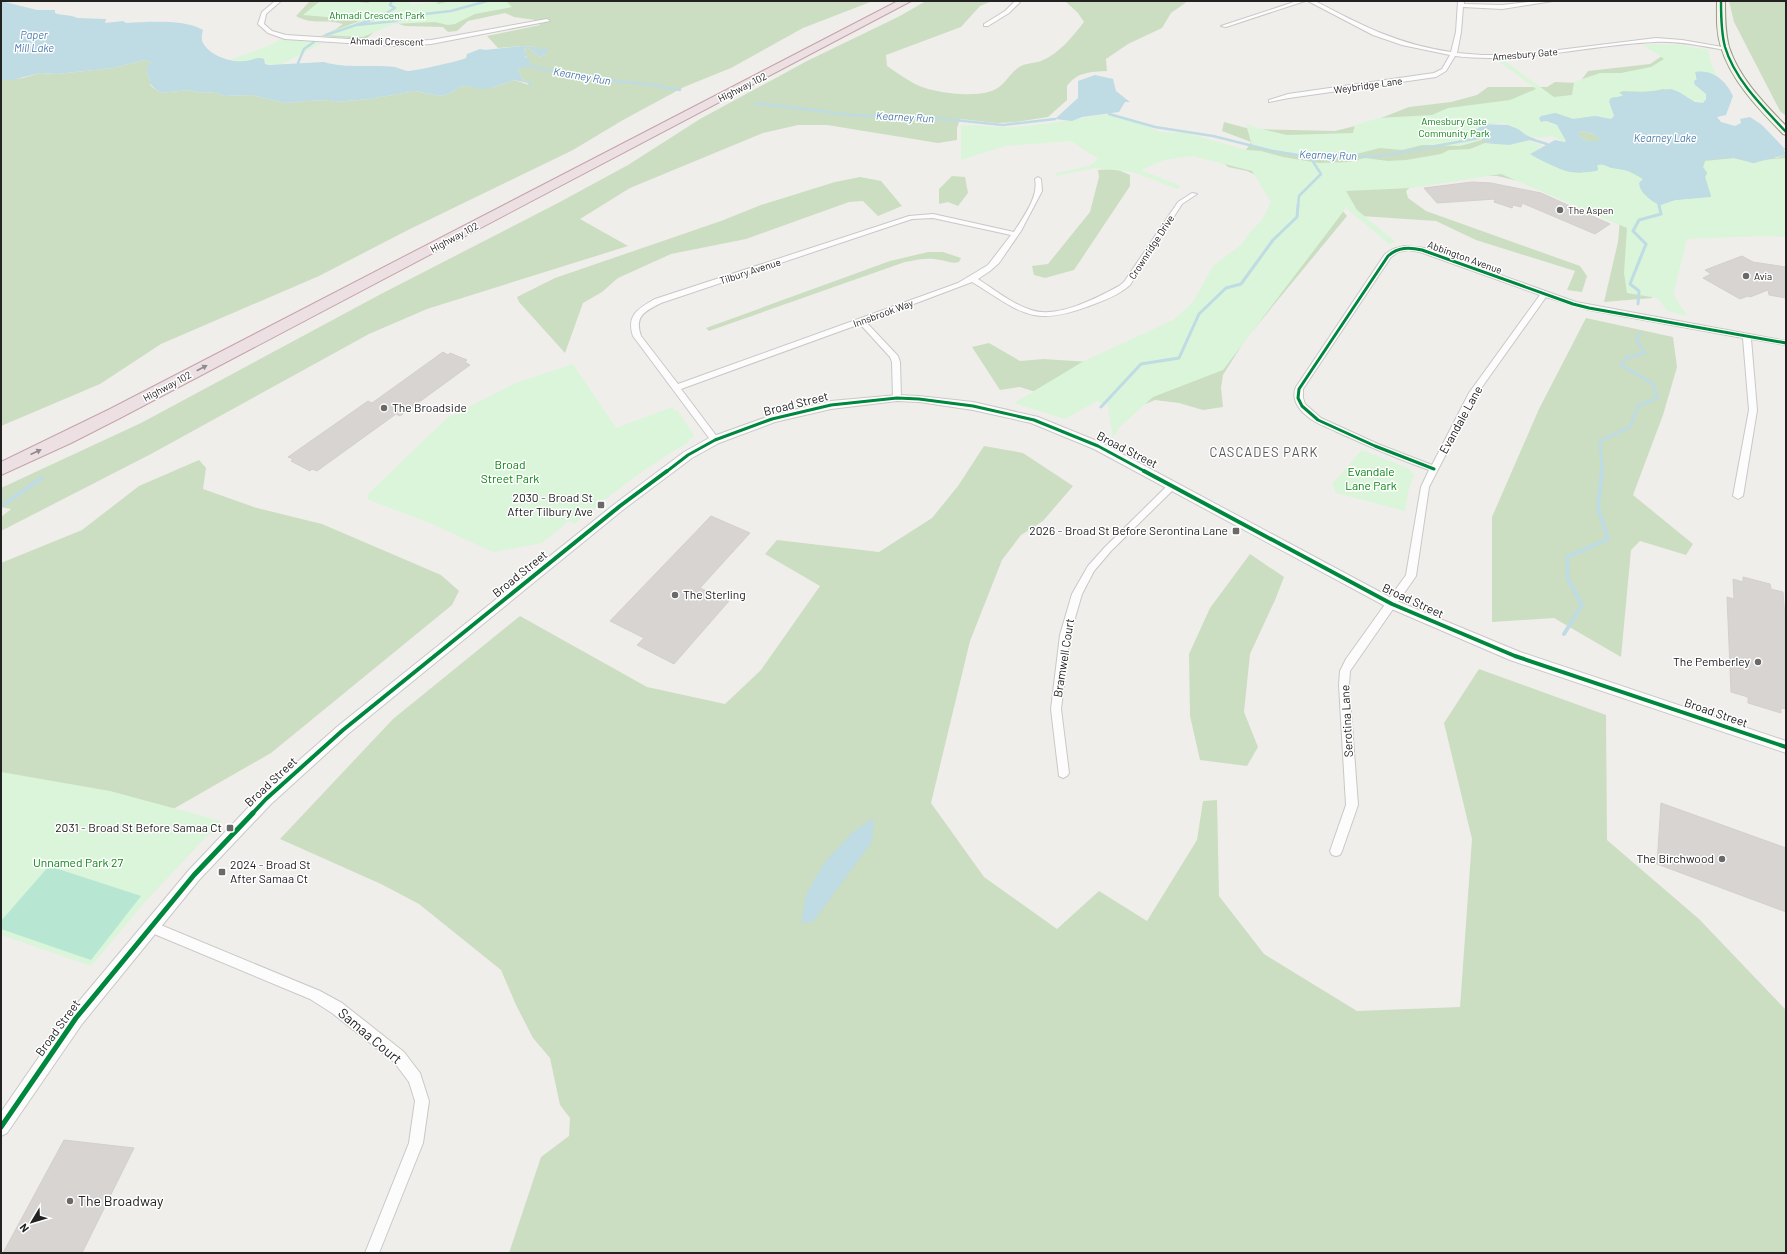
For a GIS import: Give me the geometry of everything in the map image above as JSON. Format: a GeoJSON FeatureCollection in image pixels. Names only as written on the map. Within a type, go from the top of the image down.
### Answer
{"type":"FeatureCollection","features":[{"type":"Feature","properties":{"kind":"highway","name":"Highway 102"},"geometry":{"type":"LineString","coordinates":[[1,456],[77,421],[891,1]]}},
{"type":"Feature","properties":{"kind":"highway","name":"Highway 102"},"geometry":{"type":"LineString","coordinates":[[1,469],[116,413],[906,1]]}},
{"type":"Feature","properties":{"kind":"main road"},"geometry":{"type":"LineString","coordinates":[[1721,1],[1722,30],[1726,48],[1736,68],[1750,90],[1786,132]]}},
{"type":"Feature","properties":{"kind":"street","name":"Ahmadi Crescent"},"geometry":{"type":"LineString","coordinates":[[278,1],[263,12],[260,18],[261,24],[270,32],[290,38],[413,43],[447,39],[547,22]]}},
{"type":"Feature","properties":{"kind":"street"},"geometry":{"type":"LineString","coordinates":[[986,25],[1007,12],[1018,1]]}},
{"type":"Feature","properties":{"kind":"street"},"geometry":{"type":"LineString","coordinates":[[1224,26],[1302,1]]}},
{"type":"Feature","properties":{"kind":"street","name":"Amesbury Gate"},"geometry":{"type":"LineString","coordinates":[[1311,1],[1374,34],[1416,47],[1453,54],[1473,56],[1514,56],[1658,40],[1726,48]]}},
{"type":"Feature","properties":{"kind":"street"},"geometry":{"type":"LineString","coordinates":[[1461,3],[1502,7],[1550,1]]}},
{"type":"Feature","properties":{"kind":"street","name":"Weybridge Lane"},"geometry":{"type":"LineString","coordinates":[[1271,101],[1288,96],[1436,75],[1445,70],[1453,54],[1459,35],[1461,3]]}},
{"type":"Feature","properties":{"kind":"street","name":"Innsbrook Way"},"geometry":{"type":"LineString","coordinates":[[676,388],[861,321],[982,274],[997,261],[1035,201],[1039,189],[1038,179]]}},
{"type":"Feature","properties":{"kind":"street","name":"Crownridge Drive"},"geometry":{"type":"LineString","coordinates":[[972,279],[1033,314],[1052,315],[1074,308],[1122,288],[1127,283],[1180,203],[1194,194]]}},
{"type":"Feature","properties":{"kind":"street","name":"Tilbury Avenue"},"geometry":{"type":"LineString","coordinates":[[716,440],[635,332],[634,322],[636,318],[650,305],[911,217],[933,216],[1015,234]]}},
{"type":"Feature","properties":{"kind":"street","name":"Abbington Avenue"},"geometry":{"type":"LineString","coordinates":[[1434,469],[1374,446],[1314,418],[1299,403],[1297,396],[1299,389],[1388,256],[1393,251],[1400,248],[1422,250],[1544,294],[1589,308],[1786,343]]}},
{"type":"Feature","properties":{"kind":"street","name":"Evandale Lane"},"geometry":{"type":"LineString","coordinates":[[1392,604],[1411,576],[1423,494],[1434,469],[1473,393],[1544,294]]}},
{"type":"Feature","properties":{"kind":"street"},"geometry":{"type":"LineString","coordinates":[[861,321],[894,356],[896,362],[897,398]]}},
{"type":"Feature","properties":{"kind":"street"},"geometry":{"type":"LineString","coordinates":[[1738,496],[1753,410],[1747,336]]}},
{"type":"Feature","properties":{"kind":"street","name":"Broad Street"},"geometry":{"type":"LineString","coordinates":[[1,1127],[76,1018],[194,874],[266,799],[343,730],[649,483],[688,455],[716,440],[772,419],[801,411],[831,405],[897,398],[937,400],[973,406],[1034,420],[1098,446],[1173,484],[1392,604],[1515,656],[1786,747]]}},
{"type":"Feature","properties":{"kind":"street","name":"Bramwell Court"},"geometry":{"type":"LineString","coordinates":[[1063,773],[1056,709],[1065,635],[1078,594],[1091,569],[1108,548],[1173,484]]}},
{"type":"Feature","properties":{"kind":"street","name":"Serotina Lane"},"geometry":{"type":"LineString","coordinates":[[1336,851],[1352,805],[1345,713],[1345,671],[1392,604]]}},
{"type":"Feature","properties":{"kind":"street","name":"Samaa Court"},"geometry":{"type":"LineString","coordinates":[[151,927],[315,995],[337,1008],[399,1057],[415,1078],[422,1101],[416,1144],[372,1253]]}},
{"type":"Feature","properties":{"kind":"green space"},"geometry":{"type":"Polygon","coordinates":[[[310,1],[408,1],[408,4],[416,6],[445,1],[873,1],[803,28],[731,68],[684,87],[623,120],[573,150],[408,230],[319,276],[161,344],[100,384],[1,426],[1,80],[23,78],[40,73],[57,74],[113,68],[145,60],[151,63],[147,75],[151,81],[150,85],[160,93],[189,90],[202,93],[215,92],[224,96],[251,95],[286,103],[330,100],[334,102],[370,99],[415,91],[440,96],[451,93],[459,87],[467,86],[491,88],[514,80],[529,85],[529,82],[523,81],[519,71],[515,69],[521,68],[527,57],[524,56],[527,53],[524,50],[529,48],[540,57],[546,54],[535,47],[522,46],[498,48],[487,36],[540,25],[535,20],[514,17],[505,13],[468,21],[457,31],[448,32],[443,27],[405,26],[396,23],[381,26],[366,39],[321,36],[343,24],[336,22],[309,21],[296,16],[310,1]]]}},
{"type":"Feature","properties":{"kind":"green space","name":"Ahmadi Crescent Park"},"geometry":{"type":"Polygon","coordinates":[[[320,1],[349,1],[368,3],[371,1],[410,1],[411,5],[437,2],[438,4],[451,1],[506,1],[512,7],[475,14],[455,24],[448,25],[435,22],[394,24],[363,37],[322,35],[362,20],[303,15],[320,1]]]}},
{"type":"Feature","properties":{"kind":"green space"},"geometry":{"type":"Polygon","coordinates":[[[926,1],[992,1],[980,6],[961,27],[886,55],[887,66],[915,84],[932,90],[956,94],[979,94],[1000,87],[1017,68],[1048,58],[1065,44],[1084,22],[1078,13],[1065,1],[1188,1],[1171,13],[1162,28],[1128,44],[1106,59],[1107,71],[1090,72],[1080,75],[1071,81],[1067,86],[1067,100],[1048,117],[1016,122],[997,123],[960,119],[957,128],[957,140],[938,143],[827,125],[798,125],[763,133],[630,188],[580,219],[628,246],[427,309],[369,334],[151,454],[1,531],[1,517],[11,509],[1,507],[1,488],[141,423],[381,294],[558,203],[628,165],[700,119],[807,61],[898,17],[926,1]]]}},
{"type":"Feature","properties":{"kind":"green space"},"geometry":{"type":"Polygon","coordinates":[[[1729,1],[1786,1],[1786,116],[1780,111],[1734,22],[1729,1]]]}},
{"type":"Feature","properties":{"kind":"green space","name":"Ahmadi Crescent Park"},"geometry":{"type":"Polygon","coordinates":[[[280,39],[322,43],[280,65],[266,64],[265,61],[259,58],[244,62],[229,60],[273,44],[280,39]]]}},
{"type":"Feature","properties":{"kind":"green space","name":"Amesbury Gate Community Park"},"geometry":{"type":"Polygon","coordinates":[[[1643,45],[1681,45],[1709,50],[1710,60],[1717,76],[1704,72],[1696,74],[1696,87],[1706,94],[1705,102],[1699,104],[1679,92],[1663,89],[1651,92],[1622,91],[1624,96],[1611,98],[1610,103],[1614,116],[1611,119],[1596,116],[1573,119],[1555,113],[1542,122],[1546,121],[1550,124],[1557,125],[1566,139],[1564,142],[1551,136],[1539,138],[1526,135],[1512,126],[1501,123],[1481,124],[1479,128],[1472,132],[1482,138],[1482,140],[1460,146],[1422,145],[1402,150],[1380,148],[1352,155],[1339,152],[1319,155],[1290,154],[1252,146],[1246,124],[1287,135],[1353,133],[1355,125],[1379,118],[1432,115],[1448,108],[1510,100],[1536,89],[1498,61],[1505,61],[1554,97],[1572,95],[1574,82],[1600,73],[1621,73],[1651,67],[1664,59],[1643,45]]]}},
{"type":"Feature","properties":{"kind":"green space"},"geometry":{"type":"Polygon","coordinates":[[[1668,52],[1709,74],[1589,118],[1481,124],[1496,143],[1532,151],[1531,154],[1777,158],[1786,155],[1786,230],[1675,229],[1652,298],[1604,302],[1618,242],[1620,219],[1545,187],[1497,176],[1463,175],[1414,184],[1406,191],[1408,198],[1426,211],[1580,266],[1587,276],[1582,292],[1567,290],[1575,271],[1476,240],[1436,221],[1361,216],[1246,150],[1251,142],[1222,131],[1224,122],[1250,129],[1335,131],[1371,122],[1409,107],[1451,102],[1477,95],[1488,87],[1547,87],[1555,82],[1579,83],[1588,71],[1650,64],[1668,52]]]}},
{"type":"Feature","properties":{"kind":"green space"},"geometry":{"type":"Polygon","coordinates":[[[1109,114],[1122,116],[1160,132],[1186,133],[1247,150],[1261,151],[1283,157],[1319,163],[1350,162],[1365,158],[1388,161],[1406,160],[1441,154],[1449,150],[1470,149],[1485,143],[1509,145],[1529,141],[1542,145],[1531,154],[1563,170],[1575,172],[1595,171],[1598,170],[1597,165],[1603,164],[1612,168],[1627,170],[1643,179],[1640,188],[1644,194],[1660,205],[1675,200],[1711,196],[1705,177],[1707,173],[1703,167],[1705,161],[1734,158],[1755,163],[1761,160],[1786,158],[1786,237],[1766,236],[1687,239],[1674,291],[1675,297],[1687,316],[1668,311],[1657,298],[1627,293],[1624,273],[1627,228],[1501,174],[1411,188],[1346,191],[1357,210],[1396,242],[1389,244],[1346,208],[1223,370],[1153,397],[1120,427],[1113,438],[1108,406],[1097,401],[1065,419],[1014,403],[1084,361],[1173,320],[1193,302],[1213,266],[1242,244],[1250,232],[1262,220],[1271,202],[1252,171],[1192,156],[1164,160],[1141,170],[1181,186],[1177,189],[1133,172],[1094,168],[1057,176],[1055,173],[1089,166],[1098,159],[1071,141],[1005,146],[961,160],[961,125],[1014,127],[1109,114]]]}},
{"type":"Feature","properties":{"kind":"green space"},"geometry":{"type":"Polygon","coordinates":[[[1582,131],[1594,134],[1601,139],[1599,141],[1587,141],[1579,136],[1579,132],[1582,131]]]}},
{"type":"Feature","properties":{"kind":"green space"},"geometry":{"type":"Polygon","coordinates":[[[1217,157],[1330,196],[1347,216],[1245,340],[1223,375],[1221,388],[1223,407],[1203,410],[1179,403],[1155,400],[1116,416],[1112,404],[1097,398],[1070,403],[1020,387],[1000,390],[972,347],[989,343],[1020,361],[1044,359],[1089,362],[1176,327],[1265,221],[1275,200],[1262,178],[1247,171],[1228,167],[1217,157]]]}},
{"type":"Feature","properties":{"kind":"green space"},"geometry":{"type":"Polygon","coordinates":[[[1116,169],[1130,175],[1130,186],[1074,270],[1045,278],[1034,275],[1032,266],[1048,264],[1090,212],[1099,177],[1098,170],[1116,169]]]}},
{"type":"Feature","properties":{"kind":"green space"},"geometry":{"type":"Polygon","coordinates":[[[952,176],[965,177],[968,193],[958,206],[948,202],[939,204],[939,189],[952,176]]]}},
{"type":"Feature","properties":{"kind":"green space"},"geometry":{"type":"Polygon","coordinates":[[[860,177],[881,181],[902,206],[878,216],[863,201],[849,202],[746,239],[671,254],[618,278],[602,292],[583,303],[565,353],[519,302],[517,297],[555,278],[721,221],[761,205],[835,182],[860,177]]]}},
{"type":"Feature","properties":{"kind":"green space"},"geometry":{"type":"Polygon","coordinates":[[[928,252],[943,252],[961,258],[959,262],[956,263],[931,259],[905,262],[709,331],[706,328],[890,261],[928,252]]]}},
{"type":"Feature","properties":{"kind":"green space"},"geometry":{"type":"Polygon","coordinates":[[[1586,318],[1673,337],[1677,367],[1663,415],[1633,495],[1693,544],[1686,555],[1640,541],[1631,550],[1621,657],[1554,618],[1492,622],[1492,517],[1539,409],[1586,318]]]}},
{"type":"Feature","properties":{"kind":"green space","name":"Broad Street Park"},"geometry":{"type":"Polygon","coordinates":[[[573,364],[616,428],[672,407],[675,411],[677,410],[694,437],[688,440],[689,442],[659,460],[630,481],[574,524],[569,521],[542,543],[493,552],[432,524],[369,500],[367,495],[447,418],[516,383],[573,364]]]}},
{"type":"Feature","properties":{"kind":"green space"},"geometry":{"type":"Polygon","coordinates":[[[984,446],[1023,453],[1073,486],[1043,521],[1021,535],[1002,560],[970,641],[931,803],[984,877],[1057,929],[1099,891],[1147,921],[1197,840],[1203,801],[1217,800],[1219,896],[1264,954],[1357,1011],[1460,1007],[1472,839],[1444,723],[1479,669],[1606,715],[1607,840],[1699,919],[1786,1010],[1786,1253],[509,1253],[541,1157],[569,1136],[570,1118],[560,1105],[550,1058],[533,1038],[516,1005],[501,970],[419,904],[381,884],[280,839],[393,719],[520,616],[647,687],[725,704],[761,670],[820,586],[765,554],[777,540],[879,552],[932,518],[958,486],[984,446]]]}},
{"type":"Feature","properties":{"kind":"green space","name":"Evandale Lane Park"},"geometry":{"type":"Polygon","coordinates":[[[1362,450],[1408,468],[1414,475],[1409,488],[1405,511],[1336,493],[1332,484],[1362,450]]]}},
{"type":"Feature","properties":{"kind":"green space"},"geometry":{"type":"Polygon","coordinates":[[[199,460],[206,468],[203,489],[257,508],[322,524],[441,575],[459,591],[452,605],[271,753],[161,816],[1,835],[1,563],[82,530],[139,486],[199,460]]]}},
{"type":"Feature","properties":{"kind":"green space"},"geometry":{"type":"Polygon","coordinates":[[[1250,554],[1284,577],[1250,654],[1244,712],[1258,747],[1247,766],[1200,760],[1190,716],[1189,654],[1210,608],[1250,554]]]}},
{"type":"Feature","properties":{"kind":"green space","name":"Unnamed Park 27"},"geometry":{"type":"Polygon","coordinates":[[[1,772],[110,791],[221,821],[144,903],[91,966],[1,935],[1,772]]]}},
{"type":"Feature","properties":{"kind":"green space"},"geometry":{"type":"Polygon","coordinates":[[[49,866],[141,896],[91,960],[1,929],[1,921],[49,866]]]}},
{"type":"Feature","properties":{"kind":"water","name":"Paper Mill Lake"},"geometry":{"type":"Polygon","coordinates":[[[1,1],[37,10],[55,10],[55,13],[77,18],[106,19],[105,23],[123,21],[126,23],[166,22],[195,26],[203,30],[203,43],[206,48],[216,55],[234,61],[248,61],[261,58],[264,59],[265,64],[269,65],[324,62],[350,66],[386,66],[411,71],[463,59],[466,58],[467,54],[480,49],[485,50],[522,46],[535,47],[536,49],[549,49],[546,54],[540,57],[529,48],[524,50],[528,54],[524,56],[529,59],[531,66],[516,69],[519,71],[523,81],[532,82],[530,86],[527,83],[514,80],[491,88],[481,89],[467,86],[459,87],[451,93],[440,96],[415,91],[370,99],[334,102],[330,100],[286,103],[251,95],[224,96],[215,92],[202,93],[189,90],[160,93],[149,83],[151,81],[147,75],[148,72],[146,68],[151,63],[145,60],[113,68],[57,74],[40,73],[12,80],[1,80],[1,1]]]}},
{"type":"Feature","properties":{"kind":"water","name":"Kearney Lake"},"geometry":{"type":"Polygon","coordinates":[[[1695,72],[1708,72],[1713,74],[1723,81],[1733,96],[1726,115],[1717,117],[1721,122],[1735,126],[1741,123],[1740,119],[1750,117],[1762,125],[1786,149],[1784,150],[1786,155],[1753,163],[1734,158],[1705,160],[1703,167],[1707,173],[1705,177],[1711,197],[1675,200],[1660,205],[1650,199],[1641,190],[1639,183],[1643,179],[1625,170],[1611,168],[1601,164],[1597,165],[1598,170],[1595,171],[1568,171],[1530,154],[1555,140],[1566,141],[1557,125],[1546,121],[1541,122],[1539,118],[1541,116],[1555,113],[1573,119],[1596,116],[1611,119],[1614,116],[1609,101],[1611,98],[1623,96],[1619,92],[1642,92],[1671,89],[1695,102],[1703,103],[1706,99],[1706,94],[1695,85],[1694,81],[1697,79],[1695,72]],[[1582,131],[1579,132],[1579,136],[1587,141],[1599,141],[1600,139],[1594,134],[1582,131]]]}},
{"type":"Feature","properties":{"kind":"water"},"geometry":{"type":"Polygon","coordinates":[[[1095,75],[1113,79],[1116,91],[1130,102],[1125,102],[1119,112],[1082,117],[1072,121],[1055,119],[1078,98],[1078,81],[1095,75]]]}},
{"type":"Feature","properties":{"kind":"water"},"geometry":{"type":"Polygon","coordinates":[[[1481,124],[1508,125],[1535,139],[1509,145],[1488,143],[1472,132],[1479,128],[1481,124]]]}},
{"type":"Feature","properties":{"kind":"water"},"geometry":{"type":"Polygon","coordinates":[[[874,818],[872,842],[813,922],[801,923],[806,894],[824,863],[854,831],[874,818]]]}},
{"type":"Feature","properties":{"kind":"building","name":"The Aspen"},"geometry":{"type":"Polygon","coordinates":[[[1472,182],[1491,183],[1541,193],[1610,224],[1595,234],[1522,203],[1521,207],[1513,205],[1512,208],[1494,202],[1495,199],[1437,203],[1424,188],[1472,182]]]}},
{"type":"Feature","properties":{"kind":"building","name":"Avia"},"geometry":{"type":"Polygon","coordinates":[[[1742,256],[1753,262],[1786,267],[1786,298],[1769,295],[1768,290],[1740,299],[1703,278],[1711,274],[1705,270],[1742,256]]]}},
{"type":"Feature","properties":{"kind":"building","name":"The Broadside"},"geometry":{"type":"Polygon","coordinates":[[[443,352],[448,355],[450,353],[467,360],[465,362],[470,365],[400,416],[396,414],[317,471],[312,469],[310,471],[291,461],[293,459],[288,457],[368,401],[372,403],[443,352]]]}},
{"type":"Feature","properties":{"kind":"building","name":"The Sterling"},"geometry":{"type":"Polygon","coordinates":[[[711,516],[750,533],[700,588],[729,601],[674,664],[637,645],[644,638],[610,621],[711,516]]]}},
{"type":"Feature","properties":{"kind":"building","name":"The Pemberley"},"geometry":{"type":"Polygon","coordinates":[[[1743,577],[1770,584],[1771,589],[1783,592],[1786,631],[1786,709],[1781,708],[1781,713],[1748,703],[1748,697],[1731,692],[1727,597],[1734,599],[1733,579],[1743,582],[1743,577]]]}},
{"type":"Feature","properties":{"kind":"building","name":"The Birchwood"},"geometry":{"type":"Polygon","coordinates":[[[1661,803],[1786,848],[1786,912],[1657,864],[1661,803]]]}},
{"type":"Feature","properties":{"kind":"building","name":"The Broadway"},"geometry":{"type":"Polygon","coordinates":[[[64,1140],[134,1148],[82,1253],[3,1253],[64,1140]]]}},
{"type":"Feature","properties":{"kind":"waterway"},"geometry":{"type":"LineString","coordinates":[[326,35],[380,17],[395,8],[390,5],[392,1]]}},
{"type":"Feature","properties":{"kind":"waterway"},"geometry":{"type":"LineString","coordinates":[[357,25],[395,21],[416,15],[451,11],[487,1]]}},
{"type":"Feature","properties":{"kind":"waterway"},"geometry":{"type":"LineString","coordinates":[[298,63],[304,49],[314,42]]}},
{"type":"Feature","properties":{"kind":"waterway","name":"Kearney Run"},"geometry":{"type":"LineString","coordinates":[[531,66],[567,75],[654,85],[680,90]]}},
{"type":"Feature","properties":{"kind":"waterway","name":"Kearney Run"},"geometry":{"type":"LineString","coordinates":[[755,103],[852,115],[934,118],[1003,125],[1055,119]]}},
{"type":"Feature","properties":{"kind":"waterway","name":"Kearney Run"},"geometry":{"type":"LineString","coordinates":[[1109,114],[1155,127],[1213,136],[1273,151],[1310,157]]}},
{"type":"Feature","properties":{"kind":"waterway","name":"Kearney Run"},"geometry":{"type":"LineString","coordinates":[[1310,157],[1381,156],[1485,137]]}},
{"type":"Feature","properties":{"kind":"waterway","name":"Kearney Run"},"geometry":{"type":"LineString","coordinates":[[1527,138],[1547,144]]}},
{"type":"Feature","properties":{"kind":"waterway"},"geometry":{"type":"LineString","coordinates":[[1298,206],[1299,196],[1321,174],[1310,157]]}},
{"type":"Feature","properties":{"kind":"waterway"},"geometry":{"type":"LineString","coordinates":[[1101,407],[1141,364],[1179,358],[1199,314],[1226,288],[1241,284],[1273,240],[1297,217],[1298,205]]}},
{"type":"Feature","properties":{"kind":"waterway"},"geometry":{"type":"LineString","coordinates":[[1638,304],[1639,291],[1630,284],[1646,244],[1633,231],[1639,220],[1661,214],[1659,205]]}},
{"type":"Feature","properties":{"kind":"waterway"},"geometry":{"type":"LineString","coordinates":[[1602,471],[1600,441],[1630,427],[1638,406],[1657,398],[1653,384],[1621,365],[1625,358],[1645,353],[1636,340],[1640,333]]}},
{"type":"Feature","properties":{"kind":"waterway"},"geometry":{"type":"LineString","coordinates":[[1564,634],[1582,605],[1568,579],[1567,557],[1608,539],[1598,508],[1602,471]]}},
{"type":"Feature","properties":{"kind":"waterway"},"geometry":{"type":"LineString","coordinates":[[1,506],[42,478]]}},
{"type":"Feature","properties":{"kind":"cycle path"},"geometry":{"type":"LineString","coordinates":[[1721,1],[1723,36],[1729,58],[1735,70],[1751,92],[1786,132]]}},
{"type":"Feature","properties":{"kind":"cycle path"},"geometry":{"type":"LineString","coordinates":[[1434,469],[1375,446],[1322,422],[1306,411],[1298,398],[1299,389],[1388,256],[1396,250],[1404,248],[1422,250],[1573,304],[1589,308],[1786,343]]}},
{"type":"Feature","properties":{"kind":"cycle path"},"geometry":{"type":"LineString","coordinates":[[1,1127],[76,1018],[194,875],[266,799],[343,730],[620,506],[688,455],[715,440],[772,419],[831,405],[897,398],[919,399],[973,406],[1034,420],[1098,446],[1392,604],[1515,656],[1786,747]]}},
{"type":"Feature","properties":{"kind":"place","name":"The Aspen"},"geometry":{"type":"Point","coordinates":[1560,210]}},
{"type":"Feature","properties":{"kind":"place","name":"Avia"},"geometry":{"type":"Point","coordinates":[1746,276]}},
{"type":"Feature","properties":{"kind":"place","name":"The Broadside"},"geometry":{"type":"Point","coordinates":[384,408]}},
{"type":"Feature","properties":{"kind":"place","name":"2030 - Broad St After Tilbury Ave"},"geometry":{"type":"Point","coordinates":[601,505]}},
{"type":"Feature","properties":{"kind":"place","name":"2026 - Broad St Before Serontina Lane"},"geometry":{"type":"Point","coordinates":[1236,531]}},
{"type":"Feature","properties":{"kind":"place","name":"The Sterling"},"geometry":{"type":"Point","coordinates":[675,595]}},
{"type":"Feature","properties":{"kind":"place","name":"The Pemberley"},"geometry":{"type":"Point","coordinates":[1758,662]}},
{"type":"Feature","properties":{"kind":"place","name":"2031 - Broad St Before Samaa Ct"},"geometry":{"type":"Point","coordinates":[230,828]}},
{"type":"Feature","properties":{"kind":"place","name":"The Birchwood"},"geometry":{"type":"Point","coordinates":[1722,859]}},
{"type":"Feature","properties":{"kind":"place","name":"2024 - Broad St After Samaa Ct"},"geometry":{"type":"Point","coordinates":[222,872]}},
{"type":"Feature","properties":{"kind":"place","name":"The Broadway"},"geometry":{"type":"Point","coordinates":[70,1201]}},
{"type":"Feature","properties":{"kind":"district","name":"CASCADES PARK"},"geometry":{"type":"Point","coordinates":[1264,452]}}]}
